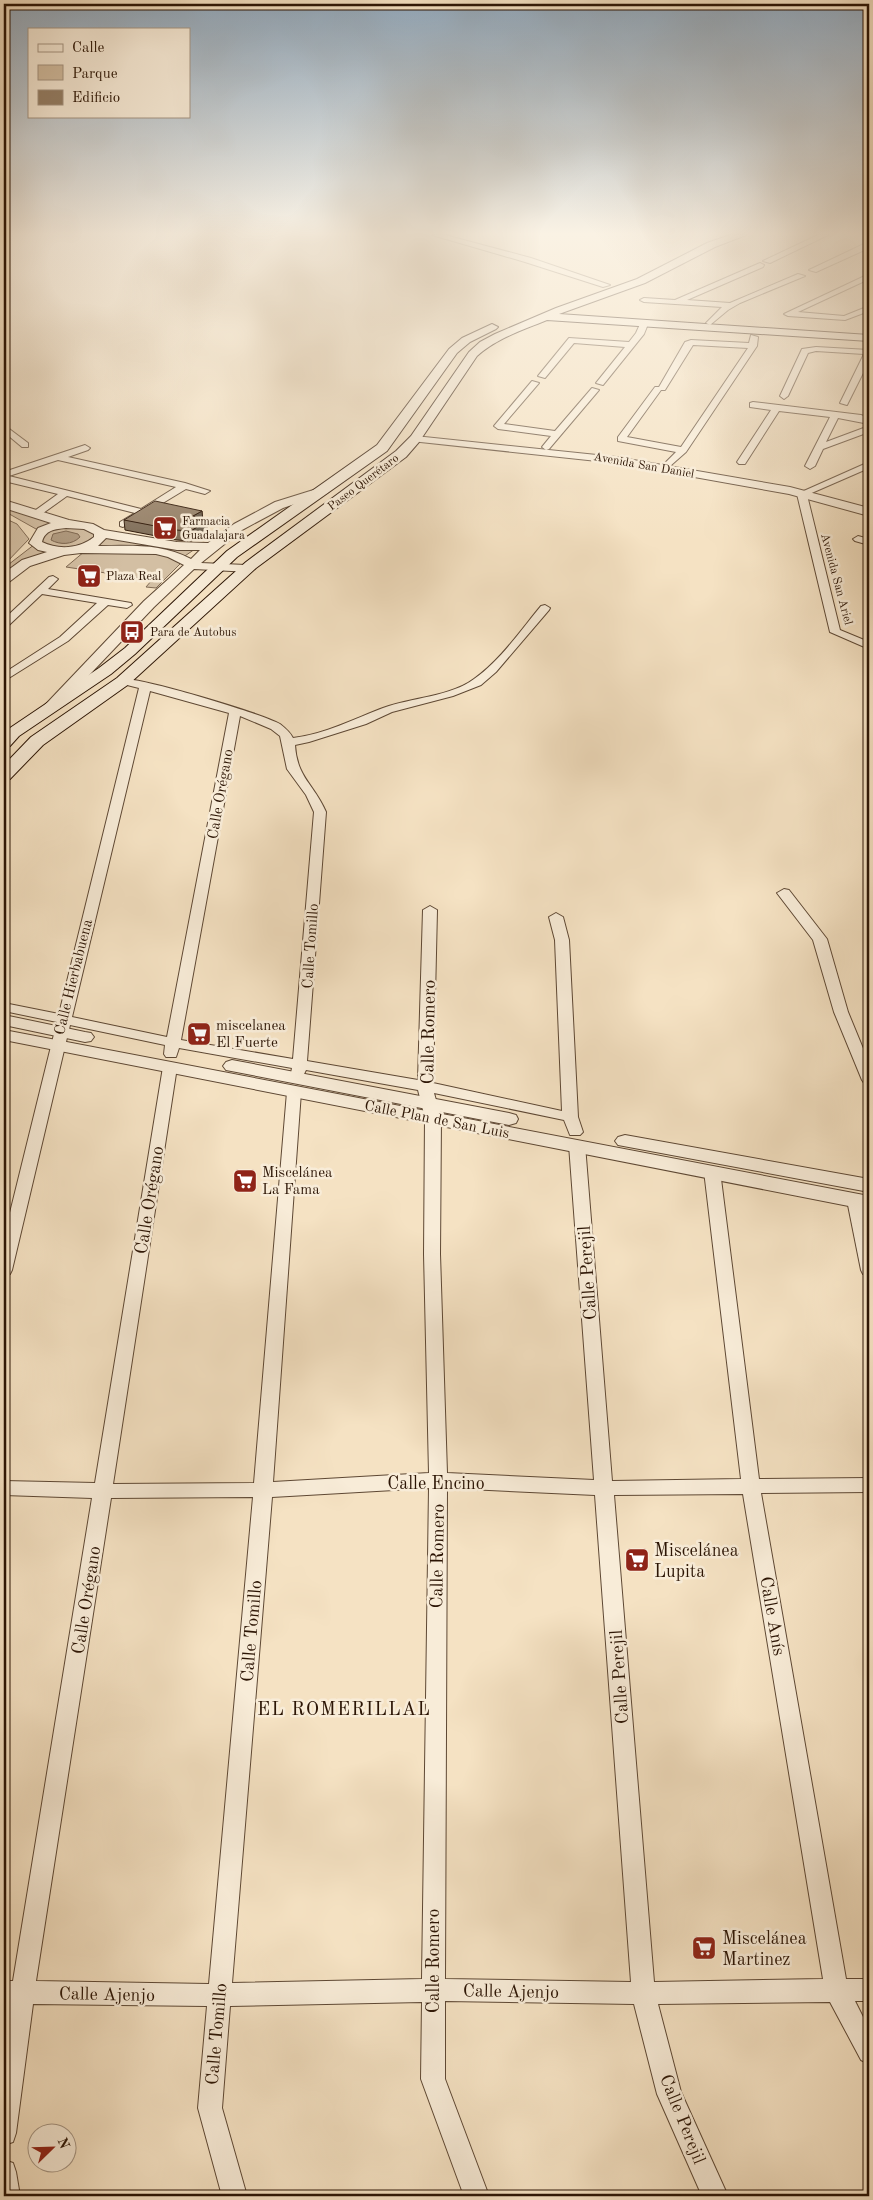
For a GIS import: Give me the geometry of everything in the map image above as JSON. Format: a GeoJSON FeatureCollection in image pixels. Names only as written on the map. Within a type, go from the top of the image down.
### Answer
{"type":"FeatureCollection","features":[{"type":"Feature","properties":{"kind":"main road","name":"Paseo Querétaro"},"geometry":{"type":"LineString","coordinates":[[4,742],[105,671],[130,651],[232,554],[323,492],[382,448],[453,351],[472,338]]}},
{"type":"Feature","properties":{"kind":"main road","name":"Paseo Querétaro"},"geometry":{"type":"LineString","coordinates":[[4,774],[37,741],[123,681],[249,567],[401,454],[417,436],[473,354],[484,344],[497,338]]}},
{"type":"Feature","properties":{"kind":"street"},"geometry":{"type":"LineString","coordinates":[[546,447],[637,338]]}},
{"type":"Feature","properties":{"kind":"street"},"geometry":{"type":"LineString","coordinates":[[669,464],[683,450],[753,346],[754,338]]}},
{"type":"Feature","properties":{"kind":"street"},"geometry":{"type":"LineString","coordinates":[[556,434],[498,426],[572,340],[632,345]]}},
{"type":"Feature","properties":{"kind":"street"},"geometry":{"type":"LineString","coordinates":[[683,450],[621,439],[660,389],[688,344],[691,342],[753,346]]}},
{"type":"Feature","properties":{"kind":"street"},"geometry":{"type":"LineString","coordinates":[[784,396],[805,351],[816,349],[869,353],[844,403]]}},
{"type":"Feature","properties":{"kind":"street"},"geometry":{"type":"LineString","coordinates":[[753,405],[869,421]]}},
{"type":"Feature","properties":{"kind":"street"},"geometry":{"type":"LineString","coordinates":[[742,462],[776,408]]}},
{"type":"Feature","properties":{"kind":"street"},"geometry":{"type":"LineString","coordinates":[[810,466],[835,415]]}},
{"type":"Feature","properties":{"kind":"street"},"geometry":{"type":"LineString","coordinates":[[4,428],[22,442],[4,445]]}},
{"type":"Feature","properties":{"kind":"street"},"geometry":{"type":"LineString","coordinates":[[820,447],[869,428]]}},
{"type":"Feature","properties":{"kind":"street","name":"Avenida San Daniel"},"geometry":{"type":"LineString","coordinates":[[417,436],[546,447],[618,458],[808,495],[869,512]]}},
{"type":"Feature","properties":{"kind":"street","name":"Avenida San Daniel"},"geometry":{"type":"LineString","coordinates":[[417,436],[669,464],[869,508]]}},
{"type":"Feature","properties":{"kind":"street"},"geometry":{"type":"LineString","coordinates":[[4,477],[84,448]]}},
{"type":"Feature","properties":{"kind":"street"},"geometry":{"type":"LineString","coordinates":[[57,458],[206,491]]}},
{"type":"Feature","properties":{"kind":"street"},"geometry":{"type":"LineString","coordinates":[[808,495],[869,465]]}},
{"type":"Feature","properties":{"kind":"street"},"geometry":{"type":"LineString","coordinates":[[808,495],[869,473]]}},
{"type":"Feature","properties":{"kind":"street"},"geometry":{"type":"LineString","coordinates":[[4,477],[142,512]]}},
{"type":"Feature","properties":{"kind":"street"},"geometry":{"type":"LineString","coordinates":[[123,524],[184,486]]}},
{"type":"Feature","properties":{"kind":"street"},"geometry":{"type":"LineString","coordinates":[[28,518],[55,491]]}},
{"type":"Feature","properties":{"kind":"street"},"geometry":{"type":"LineString","coordinates":[[50,708],[149,604],[190,564],[212,546],[238,527],[279,504],[323,492]]}},
{"type":"Feature","properties":{"kind":"street"},"geometry":{"type":"LineString","coordinates":[[28,518],[66,493]]}},
{"type":"Feature","properties":{"kind":"street","name":"Avenida San Ariel"},"geometry":{"type":"LineString","coordinates":[[808,495],[836,632],[869,646]]}},
{"type":"Feature","properties":{"kind":"street"},"geometry":{"type":"LineString","coordinates":[[4,504],[28,518],[35,539],[42,548],[156,550],[172,554],[200,567],[249,567]]}},
{"type":"Feature","properties":{"kind":"street"},"geometry":{"type":"LineString","coordinates":[[4,514],[66,524],[82,524],[94,528],[100,533],[177,546],[212,546],[226,549],[236,559],[249,567]]}},
{"type":"Feature","properties":{"kind":"street"},"geometry":{"type":"LineString","coordinates":[[4,567],[35,539],[41,530],[66,524]]}},
{"type":"Feature","properties":{"kind":"street"},"geometry":{"type":"LineString","coordinates":[[4,579],[17,568],[37,558],[74,550],[96,542],[100,538],[100,533]]}},
{"type":"Feature","properties":{"kind":"street"},"geometry":{"type":"LineString","coordinates":[[858,539],[869,542]]}},
{"type":"Feature","properties":{"kind":"street"},"geometry":{"type":"LineString","coordinates":[[4,609],[9,618],[53,579]]}},
{"type":"Feature","properties":{"kind":"street"},"geometry":{"type":"LineString","coordinates":[[41,591],[127,605]]}},
{"type":"Feature","properties":{"kind":"street"},"geometry":{"type":"LineString","coordinates":[[4,678],[64,639],[106,601]]}},
{"type":"Feature","properties":{"kind":"street"},"geometry":{"type":"LineString","coordinates":[[123,681],[273,724],[284,733],[289,742],[305,740],[362,722],[388,710],[449,694],[477,683],[492,670],[545,608]]}},
{"type":"Feature","properties":{"kind":"street","name":"Calle Hierbabuena"},"geometry":{"type":"LineString","coordinates":[[4,1270],[145,686]]}},
{"type":"Feature","properties":{"kind":"street","name":"Calle Orégano"},"geometry":{"type":"LineString","coordinates":[[4,2133],[14,1992],[104,1490],[172,1054],[236,712]]}},
{"type":"Feature","properties":{"kind":"street","name":"Calle Tomillo"},"geometry":{"type":"LineString","coordinates":[[234,2196],[210,2108],[320,812],[310,793],[296,777],[289,758],[289,742]]}},
{"type":"Feature","properties":{"kind":"street"},"geometry":{"type":"LineString","coordinates":[[784,893],[820,940],[841,1012],[869,1080]]}},
{"type":"Feature","properties":{"kind":"street","name":"Calle Romero"},"geometry":{"type":"LineString","coordinates":[[430,910],[432,1254],[438,1480],[433,1990],[434,2079],[476,2196]]}},
{"type":"Feature","properties":{"kind":"street","name":"Calle Perejil"},"geometry":{"type":"LineString","coordinates":[[556,917],[562,940],[574,1131],[643,1993],[669,2094],[715,2196]]}},
{"type":"Feature","properties":{"kind":"street"},"geometry":{"type":"LineString","coordinates":[[4,1007],[60,1032],[574,1131]]}},
{"type":"Feature","properties":{"kind":"street","name":"Calle Plan de San Luis"},"geometry":{"type":"LineString","coordinates":[[4,1020],[297,1078],[869,1186]]}},
{"type":"Feature","properties":{"kind":"street","name":"Calle Plan de San Luis"},"geometry":{"type":"LineString","coordinates":[[4,1035],[60,1032]]}},
{"type":"Feature","properties":{"kind":"street","name":"Calle Plan de San Luis"},"geometry":{"type":"LineString","coordinates":[[574,1131],[712,1171],[862,1201]]}},
{"type":"Feature","properties":{"kind":"street","name":"Calle Anís"},"geometry":{"type":"LineString","coordinates":[[712,1171],[751,1487],[836,1990],[869,2052]]}},
{"type":"Feature","properties":{"kind":"street"},"geometry":{"type":"LineString","coordinates":[[862,1201],[869,1270]]}},
{"type":"Feature","properties":{"kind":"street","name":"Calle Encino"},"geometry":{"type":"LineString","coordinates":[[4,1488],[263,1490],[438,1480],[604,1488],[869,1485]]}},
{"type":"Feature","properties":{"kind":"street","name":"Calle Ajenjo"},"geometry":{"type":"LineString","coordinates":[[14,1992],[220,1995],[433,1990],[643,1993],[869,1990]]}},
{"type":"Feature","properties":{"kind":"street"},"geometry":{"type":"LineString","coordinates":[[4,2172],[8,2196]]}},
{"type":"Feature","properties":{"kind":"green space"},"geometry":{"type":"Polygon","coordinates":[[[4,506],[56,523],[36,529],[4,511],[4,506]]]}},
{"type":"Feature","properties":{"kind":"green space"},"geometry":{"type":"Polygon","coordinates":[[[4,518],[17,524],[29,539],[4,565],[4,518]]]}},
{"type":"Feature","properties":{"kind":"green space"},"geometry":{"type":"Polygon","coordinates":[[[77,526],[94,533],[95,536],[77,547],[63,548],[42,545],[44,531],[77,526]]]}},
{"type":"Feature","properties":{"kind":"green space"},"geometry":{"type":"Polygon","coordinates":[[[104,535],[195,549],[179,560],[180,564],[156,588],[146,587],[152,580],[66,567],[104,535]]]}},
{"type":"Feature","properties":{"kind":"green space"},"geometry":{"type":"Polygon","coordinates":[[[35,544],[53,551],[16,567],[4,578],[4,568],[35,544]]]}},
{"type":"Feature","properties":{"kind":"shaded area"},"geometry":{"type":"Polygon","coordinates":[[[66,531],[78,534],[80,537],[73,542],[66,543],[58,543],[51,540],[53,534],[66,531]]]}},
{"type":"Feature","properties":{"kind":"building"},"geometry":{"type":"Polygon","coordinates":[[[155,501],[202,511],[193,516],[207,520],[191,531],[124,520],[155,501]]]}},
{"type":"Feature","properties":{"kind":"place","name":"Farmacia Guadalajara"},"geometry":{"type":"Point","coordinates":[165,528]}},
{"type":"Feature","properties":{"kind":"place","name":"Plaza Real"},"geometry":{"type":"Point","coordinates":[89,576]}},
{"type":"Feature","properties":{"kind":"place","name":"Para de Autobus"},"geometry":{"type":"Point","coordinates":[132,632]}},
{"type":"Feature","properties":{"kind":"place","name":"miscelanea El Fuerte"},"geometry":{"type":"Point","coordinates":[199,1034]}},
{"type":"Feature","properties":{"kind":"place","name":"Miscelánea La Fama"},"geometry":{"type":"Point","coordinates":[245,1181]}},
{"type":"Feature","properties":{"kind":"place","name":"Miscelánea Lupita"},"geometry":{"type":"Point","coordinates":[637,1560]}},
{"type":"Feature","properties":{"kind":"place","name":"Miscelánea Martinez"},"geometry":{"type":"Point","coordinates":[704,1948]}},
{"type":"Feature","properties":{"kind":"district","name":"EL ROMERILLAL"},"geometry":{"type":"Point","coordinates":[344,1708]}}]}
